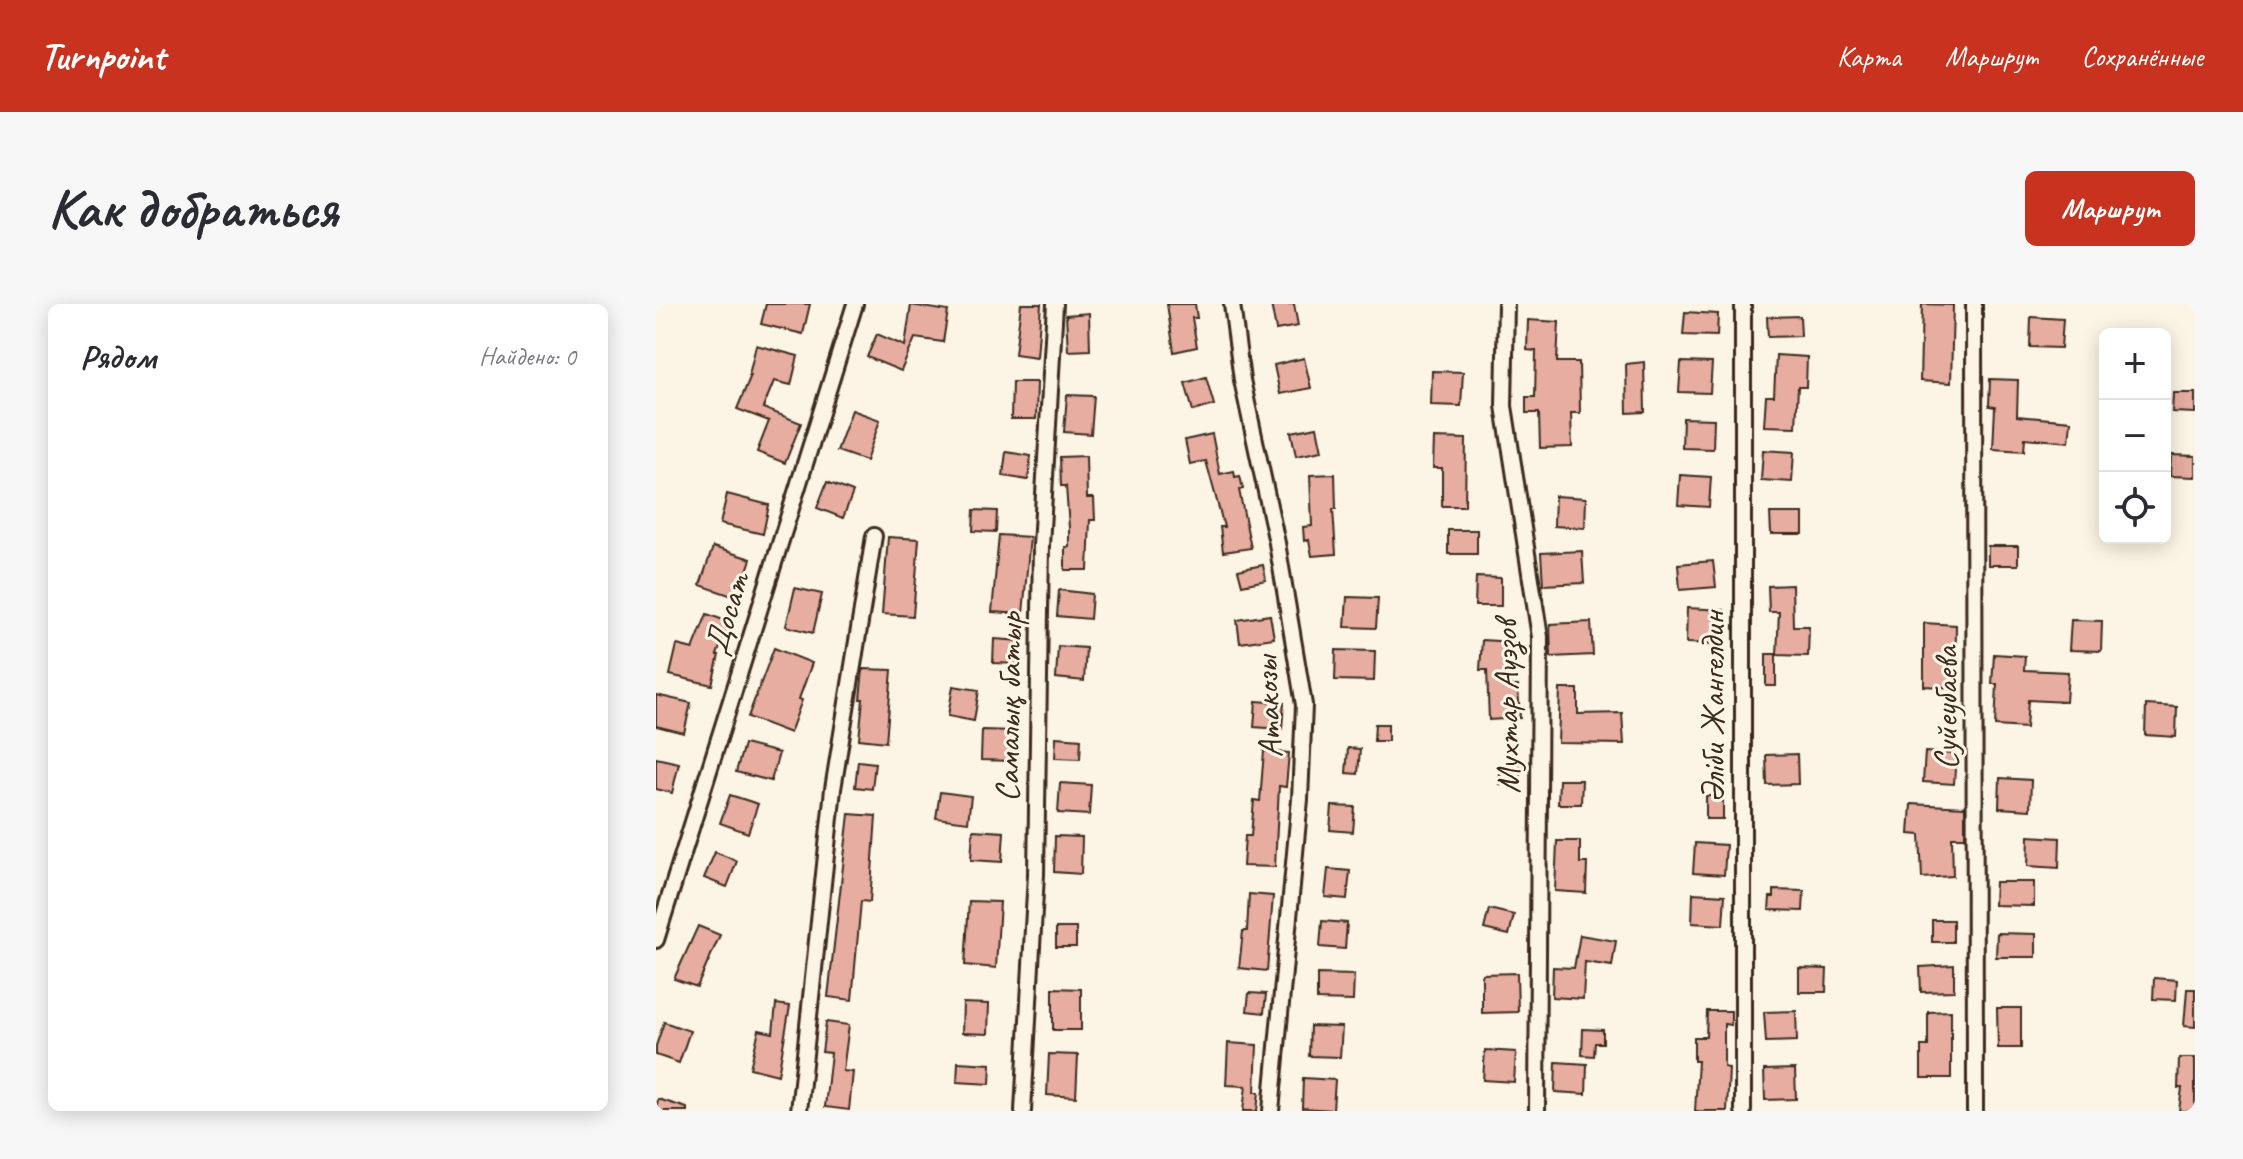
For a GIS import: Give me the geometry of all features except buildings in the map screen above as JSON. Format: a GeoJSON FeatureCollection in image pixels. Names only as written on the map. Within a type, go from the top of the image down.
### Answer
{"type":"FeatureCollection","features":[{"type":"Feature","properties":{"kind":"street","name":"Досат"},"geometry":{"type":"LineString","coordinates":[[656,940],[855,304]]}},
{"type":"Feature","properties":{"kind":"street","name":"Самалық батыр"},"geometry":{"type":"LineString","coordinates":[[1023,1111],[1036,874],[1041,546],[1055,304]]}},
{"type":"Feature","properties":{"kind":"street","name":"Атакозы"},"geometry":{"type":"LineString","coordinates":[[1232,304],[1242,380],[1277,543],[1304,705],[1300,799],[1271,1111]]}},
{"type":"Feature","properties":{"kind":"street","name":"Мухтар Ауэзов"},"geometry":{"type":"LineString","coordinates":[[1506,304],[1504,406],[1540,637],[1537,1111]]}},
{"type":"Feature","properties":{"kind":"street","name":"Әліби Жангелдин"},"geometry":{"type":"LineString","coordinates":[[1743,304],[1743,1111]]}},
{"type":"Feature","properties":{"kind":"street","name":"Суйеубаева"},"geometry":{"type":"LineString","coordinates":[[1974,304],[1975,1111]]}},
{"type":"Feature","properties":{"kind":"street"},"geometry":{"type":"LineString","coordinates":[[799,1111],[833,789],[874,536]]}}]}
